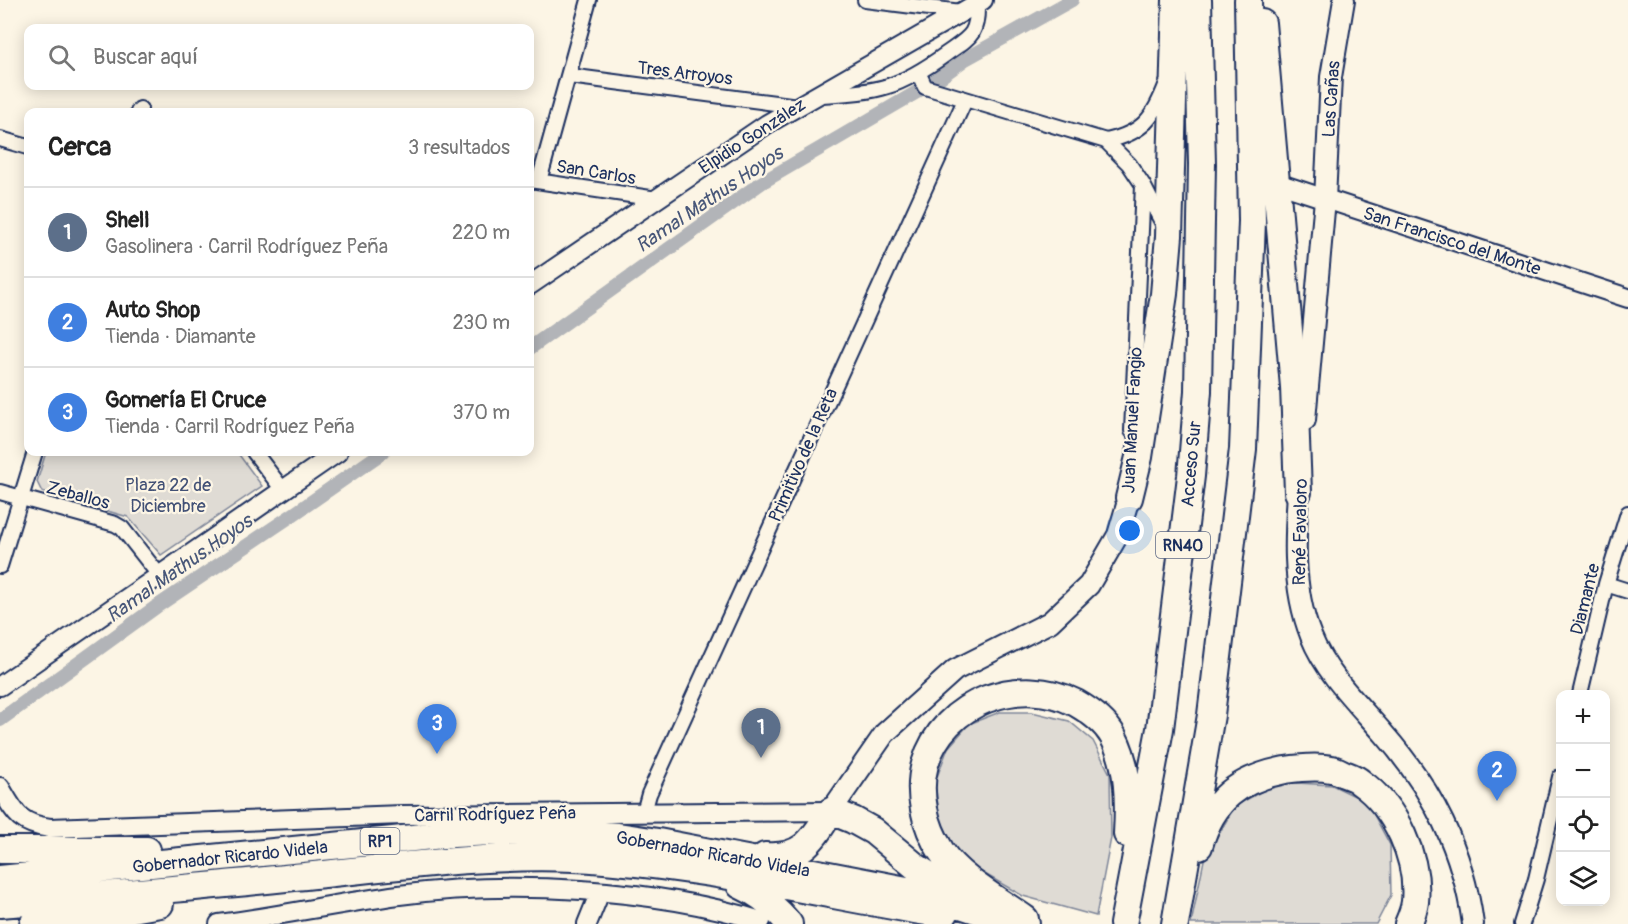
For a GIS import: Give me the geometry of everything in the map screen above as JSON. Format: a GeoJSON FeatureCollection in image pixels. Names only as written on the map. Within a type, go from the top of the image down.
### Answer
{"type":"FeatureCollection","features":[{"type":"Feature","properties":{"kind":"highway"},"geometry":{"type":"LineString","coordinates":[[1129,498],[1150,393],[1164,294],[1169,236],[1176,0]]}},
{"type":"Feature","properties":{"kind":"highway","name":"Acceso Sur"},"geometry":{"type":"LineString","coordinates":[[1123,923],[1160,729],[1192,466],[1198,391],[1202,164],[1198,0]]}},
{"type":"Feature","properties":{"kind":"highway","name":"RN40"},"geometry":{"type":"LineString","coordinates":[[1175,924],[1211,715],[1244,449],[1252,221],[1248,0]]}},
{"type":"Feature","properties":{"kind":"highway"},"geometry":{"type":"LineString","coordinates":[[1259,0],[1266,49],[1293,376],[1298,492]]}},
{"type":"Feature","properties":{"kind":"highway"},"geometry":{"type":"LineString","coordinates":[[1033,924],[948,861],[929,830],[922,794],[925,764],[936,738],[960,712],[989,697],[1021,690],[1061,695],[1091,711],[1112,734],[1125,771],[1129,801],[1123,923]]}},
{"type":"Feature","properties":{"kind":"highway"},"geometry":{"type":"LineString","coordinates":[[1175,924],[1201,836],[1212,813],[1236,787],[1261,775],[1297,768],[1332,769],[1360,782],[1385,805],[1406,843],[1414,872],[1415,903],[1408,924]]}},
{"type":"Feature","properties":{"kind":"highway"},"geometry":{"type":"LineString","coordinates":[[720,864],[774,857],[798,851],[813,839],[831,811],[873,831],[915,866],[990,915]]}},
{"type":"Feature","properties":{"kind":"highway","name":"Gobernador Ricardo Videla"},"geometry":{"type":"LineString","coordinates":[[0,904],[36,900],[274,852],[453,834],[534,832],[618,836],[720,864],[926,912],[990,915],[1026,924]]}},
{"type":"Feature","properties":{"kind":"highway"},"geometry":{"type":"LineString","coordinates":[[0,850],[274,852]]}},
{"type":"Feature","properties":{"kind":"highway","name":"Gobernador Ricardo Videla"},"geometry":{"type":"LineString","coordinates":[[0,879],[36,900],[127,910],[276,879],[458,860],[533,858],[720,864]]}},
{"type":"Feature","properties":{"kind":"highway"},"geometry":{"type":"LineString","coordinates":[[720,864],[779,911],[789,924]]}},
{"type":"Feature","properties":{"kind":"main road","name":"Las Cañas"},"geometry":{"type":"LineString","coordinates":[[1325,199],[1331,77],[1344,0]]}},
{"type":"Feature","properties":{"kind":"main road","name":"René Favaloro"},"geometry":{"type":"LineString","coordinates":[[1325,199],[1298,492],[1295,570],[1300,604],[1311,638],[1329,669],[1413,770],[1445,823],[1465,881],[1473,924]]}},
{"type":"Feature","properties":{"kind":"main road","name":"Juan Manuel Fangio"},"geometry":{"type":"LineString","coordinates":[[831,811],[885,733],[954,670],[1050,622],[1089,585],[1118,535],[1129,498]]}},
{"type":"Feature","properties":{"kind":"street"},"geometry":{"type":"LineString","coordinates":[[534,181],[569,76],[589,0]]}},
{"type":"Feature","properties":{"kind":"street"},"geometry":{"type":"LineString","coordinates":[[865,0],[961,12]]}},
{"type":"Feature","properties":{"kind":"street"},"geometry":{"type":"LineString","coordinates":[[817,95],[866,92],[899,83],[919,74],[974,32],[980,2]]}},
{"type":"Feature","properties":{"kind":"street","name":"Elpidio González"},"geometry":{"type":"LineString","coordinates":[[534,282],[748,137],[980,2]]}},
{"type":"Feature","properties":{"kind":"street"},"geometry":{"type":"LineString","coordinates":[[1106,141],[1133,132],[1148,120],[1160,100],[1174,58]]}},
{"type":"Feature","properties":{"kind":"street"},"geometry":{"type":"LineString","coordinates":[[919,74],[925,87],[1106,141],[1129,164],[1143,184],[1169,236]]}},
{"type":"Feature","properties":{"kind":"street","name":"Tres Arroyos"},"geometry":{"type":"LineString","coordinates":[[569,76],[798,106]]}},
{"type":"Feature","properties":{"kind":"street","name":"Primitivo de la Reta"},"geometry":{"type":"LineString","coordinates":[[644,812],[649,794],[965,100]]}},
{"type":"Feature","properties":{"kind":"street"},"geometry":{"type":"LineString","coordinates":[[0,139],[24,146]]}},
{"type":"Feature","properties":{"kind":"street","name":"San Carlos"},"geometry":{"type":"LineString","coordinates":[[534,181],[657,199]]}},
{"type":"Feature","properties":{"kind":"street","name":"San Francisco del Monte"},"geometry":{"type":"LineString","coordinates":[[1277,183],[1628,298]]}},
{"type":"Feature","properties":{"kind":"street","name":"Juan Manuel Fangio"},"geometry":{"type":"LineString","coordinates":[[1129,498],[1143,184]]}},
{"type":"Feature","properties":{"kind":"street"},"geometry":{"type":"LineString","coordinates":[[0,566],[34,456]]}},
{"type":"Feature","properties":{"kind":"street"},"geometry":{"type":"LineString","coordinates":[[257,456],[283,490]]}},
{"type":"Feature","properties":{"kind":"street"},"geometry":{"type":"LineString","coordinates":[[0,687],[332,456]]}},
{"type":"Feature","properties":{"kind":"street","name":"Zeballos"},"geometry":{"type":"LineString","coordinates":[[0,492],[115,524],[122,528],[159,575]]}},
{"type":"Feature","properties":{"kind":"street","name":"Diamante"},"geometry":{"type":"LineString","coordinates":[[1581,690],[1606,584],[1628,513]]}},
{"type":"Feature","properties":{"kind":"street"},"geometry":{"type":"LineString","coordinates":[[1606,584],[1628,591]]}},
{"type":"Feature","properties":{"kind":"street","name":"Carril Rodríguez Peña"},"geometry":{"type":"LineString","coordinates":[[0,787],[20,818],[32,826],[50,828],[402,815],[831,811]]}},
{"type":"Feature","properties":{"kind":"street"},"geometry":{"type":"LineString","coordinates":[[1522,924],[1536,879],[1556,794]]}},
{"type":"Feature","properties":{"kind":"street"},"geometry":{"type":"LineString","coordinates":[[219,924],[276,917],[411,894],[493,887],[600,892],[691,903],[761,921]]}},
{"type":"Feature","properties":{"kind":"street"},"geometry":{"type":"LineString","coordinates":[[587,924],[600,892]]}},
{"type":"Feature","properties":{"kind":"green space","name":"Plaza 22 de Diciembre"},"geometry":{"type":"Polygon","coordinates":[[[45,456],[240,456],[262,486],[161,555],[128,517],[42,492],[37,482],[45,456]]]}},
{"type":"Feature","properties":{"kind":"green space"},"geometry":{"type":"Polygon","coordinates":[[[1000,712],[1032,712],[1069,721],[1093,741],[1110,774],[1111,838],[1096,916],[1023,896],[957,858],[940,822],[935,782],[948,748],[969,724],[1000,712]]]}},
{"type":"Feature","properties":{"kind":"green space"},"geometry":{"type":"Polygon","coordinates":[[[1279,782],[1332,785],[1367,802],[1390,845],[1391,895],[1376,924],[1191,924],[1204,860],[1235,806],[1279,782]]]}},
{"type":"Feature","properties":{"kind":"waterway","name":"Ramal Mathus Hoyos"},"geometry":{"type":"LineString","coordinates":[[935,81],[964,60],[1072,0]]}},
{"type":"Feature","properties":{"kind":"waterway","name":"Ramal Mathus Hoyos"},"geometry":{"type":"LineString","coordinates":[[534,345],[761,183],[917,92]]}},
{"type":"Feature","properties":{"kind":"waterway","name":"Ramal Mathus Hoyos"},"geometry":{"type":"LineString","coordinates":[[0,720],[156,607],[377,456]]}},
{"type":"Feature","properties":{"kind":"place","name":"Gomería El Cruce"},"geometry":{"type":"Point","coordinates":[437,754]}},
{"type":"Feature","properties":{"kind":"place","name":"Shell"},"geometry":{"type":"Point","coordinates":[761,758]}},
{"type":"Feature","properties":{"kind":"place","name":"Auto Shop"},"geometry":{"type":"Point","coordinates":[1497,801]}}]}
